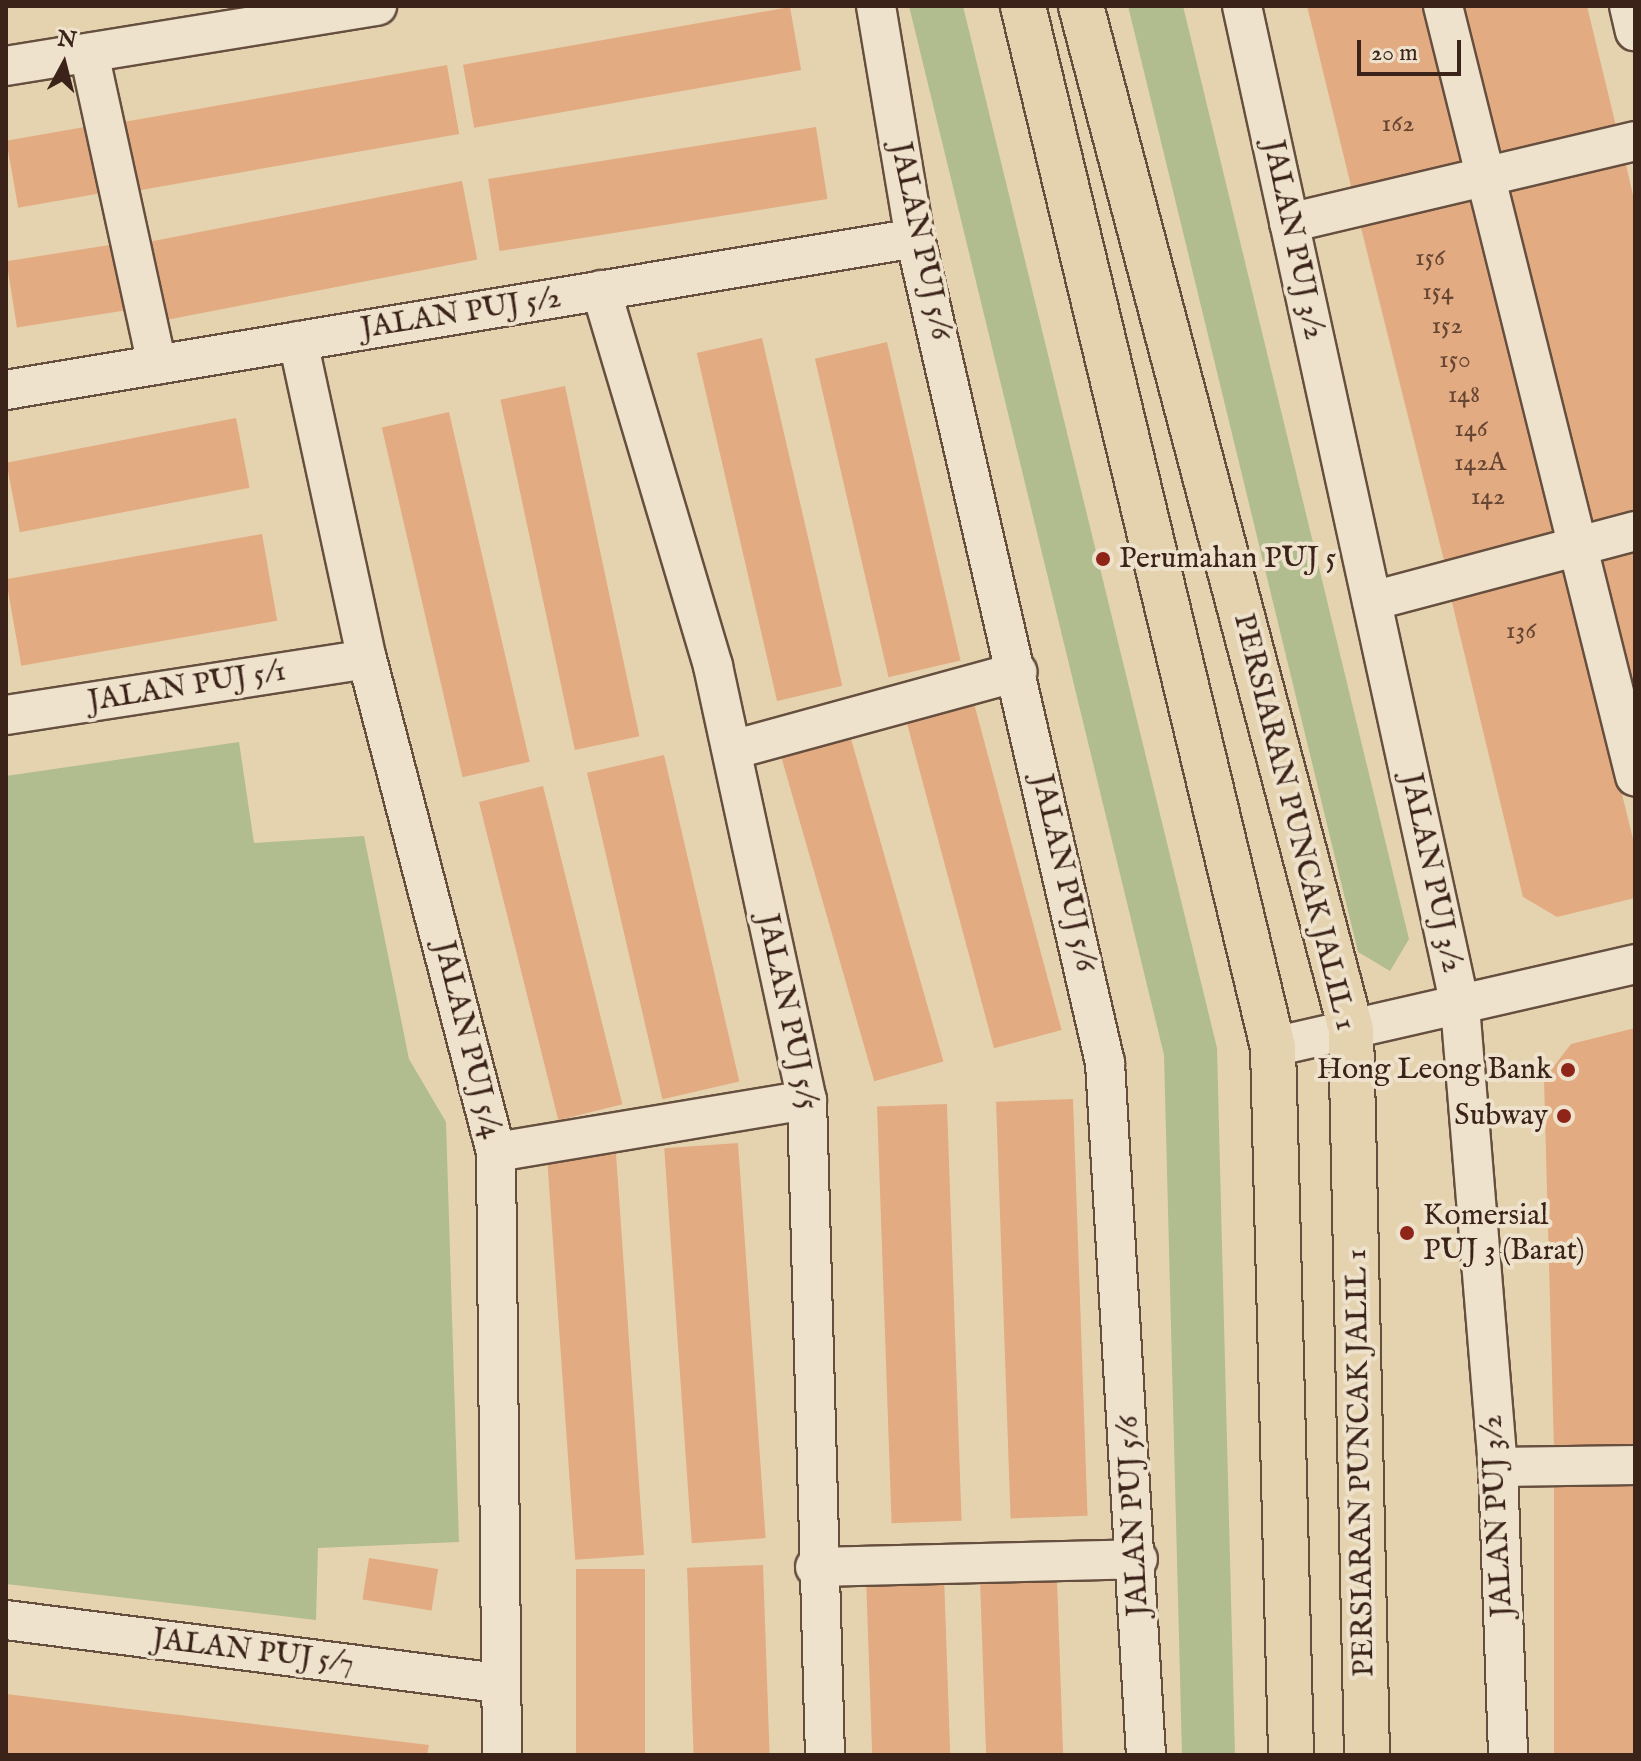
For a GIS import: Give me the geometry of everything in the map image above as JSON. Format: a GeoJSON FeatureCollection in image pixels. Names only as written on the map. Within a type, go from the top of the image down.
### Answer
{"type":"FeatureCollection","features":[{"type":"Feature","properties":{"kind":"main road"},"geometry":{"type":"LineString","coordinates":[[1023,6],[1273,1047],[1291,1755]]}},
{"type":"Feature","properties":{"kind":"main road","name":"PERSIARAN PUNCAK JALIL 1"},"geometry":{"type":"LineString","coordinates":[[1081,6],[1351,1029],[1367,1755]]}},
{"type":"Feature","properties":{"kind":"street"},"geometry":{"type":"LineString","coordinates":[[6,66],[377,6]]}},
{"type":"Feature","properties":{"kind":"street","name":"JALAN PUJ 5/6"},"geometry":{"type":"LineString","coordinates":[[876,6],[915,238],[1018,672],[1105,1063],[1138,1559],[1146,1755]]}},
{"type":"Feature","properties":{"kind":"street","name":"JALAN PUJ 3/2"},"geometry":{"type":"LineString","coordinates":[[1242,6],[1460,1006],[1498,1467],[1508,1755]]}},
{"type":"Feature","properties":{"kind":"street"},"geometry":{"type":"LineString","coordinates":[[1443,6],[1488,174],[1635,776]]}},
{"type":"Feature","properties":{"kind":"street"},"geometry":{"type":"LineString","coordinates":[[1629,6],[1635,31]]}},
{"type":"Feature","properties":{"kind":"street"},"geometry":{"type":"LineString","coordinates":[[89,53],[157,365]]}},
{"type":"Feature","properties":{"kind":"street"},"geometry":{"type":"LineString","coordinates":[[1289,223],[1635,141]]}},
{"type":"Feature","properties":{"kind":"street","name":"JALAN PUJ 5/2"},"geometry":{"type":"LineString","coordinates":[[6,390],[915,238]]}},
{"type":"Feature","properties":{"kind":"street","name":"JALAN PUJ 5/5"},"geometry":{"type":"LineString","coordinates":[[601,290],[713,666],[807,1100],[813,1152],[815,1567],[825,1755]]}},
{"type":"Feature","properties":{"kind":"street","name":"JALAN PUJ 5/4"},"geometry":{"type":"LineString","coordinates":[[298,341],[367,659],[496,1152],[502,1755]]}},
{"type":"Feature","properties":{"kind":"street"},"geometry":{"type":"LineString","coordinates":[[1372,601],[1635,531]]}},
{"type":"Feature","properties":{"kind":"street","name":"JALAN PUJ 5/1"},"geometry":{"type":"LineString","coordinates":[[6,715],[367,659]]}},
{"type":"Feature","properties":{"kind":"street"},"geometry":{"type":"LineString","coordinates":[[732,750],[1018,672]]}},
{"type":"Feature","properties":{"kind":"street"},"geometry":{"type":"LineString","coordinates":[[1273,1047],[1635,964]]}},
{"type":"Feature","properties":{"kind":"street"},"geometry":{"type":"LineString","coordinates":[[496,1152],[807,1100]]}},
{"type":"Feature","properties":{"kind":"street"},"geometry":{"type":"LineString","coordinates":[[1498,1467],[1635,1465]]}},
{"type":"Feature","properties":{"kind":"street"},"geometry":{"type":"LineString","coordinates":[[815,1567],[1138,1559]]}},
{"type":"Feature","properties":{"kind":"street","name":"JALAN PUJ 5/7"},"geometry":{"type":"LineString","coordinates":[[6,1620],[500,1683]]}},
{"type":"Feature","properties":{"kind":"green space"},"geometry":{"type":"Polygon","coordinates":[[[909,6],[963,6],[1217,1048],[1235,1755],[1182,1755],[1164,1055],[909,6]]]}},
{"type":"Feature","properties":{"kind":"green space"},"geometry":{"type":"Polygon","coordinates":[[[1128,6],[1183,6],[1409,939],[1390,971],[1358,952],[1128,6]]]}},
{"type":"Feature","properties":{"kind":"green space"},"geometry":{"type":"Polygon","coordinates":[[[239,742],[254,843],[364,836],[409,1059],[446,1122],[459,1542],[318,1548],[316,1620],[6,1584],[6,776],[239,742]]]}},
{"type":"Feature","properties":{"kind":"building"},"geometry":{"type":"Polygon","coordinates":[[[1307,6],[1431,6],[1469,160],[1352,190],[1307,6]]]}},
{"type":"Feature","properties":{"kind":"building"},"geometry":{"type":"Polygon","coordinates":[[[1463,6],[1587,6],[1616,126],[1499,154],[1463,6]]]}},
{"type":"Feature","properties":{"kind":"building"},"geometry":{"type":"Polygon","coordinates":[[[790,7],[801,70],[474,128],[463,65],[790,7]]]}},
{"type":"Feature","properties":{"kind":"building"},"geometry":{"type":"Polygon","coordinates":[[[447,65],[459,134],[134,191],[122,122],[447,65]]]}},
{"type":"Feature","properties":{"kind":"building"},"geometry":{"type":"Polygon","coordinates":[[[96,125],[108,192],[18,208],[6,141],[96,125]]]}},
{"type":"Feature","properties":{"kind":"building"},"geometry":{"type":"Polygon","coordinates":[[[816,127],[827,199],[500,251],[488,179],[816,127]]]}},
{"type":"Feature","properties":{"kind":"building"},"geometry":{"type":"Polygon","coordinates":[[[1624,156],[1635,204],[1635,516],[1590,527],[1507,185],[1624,156]]]}},
{"type":"Feature","properties":{"kind":"building"},"geometry":{"type":"Polygon","coordinates":[[[462,181],[477,260],[158,322],[143,243],[462,181]]]}},
{"type":"Feature","properties":{"kind":"building"},"geometry":{"type":"Polygon","coordinates":[[[1476,193],[1561,534],[1444,563],[1360,222],[1476,193]]]}},
{"type":"Feature","properties":{"kind":"building"},"geometry":{"type":"Polygon","coordinates":[[[122,243],[132,309],[17,327],[6,261],[122,243]]]}},
{"type":"Feature","properties":{"kind":"building"},"geometry":{"type":"Polygon","coordinates":[[[762,338],[842,686],[777,701],[697,353],[762,338]]]}},
{"type":"Feature","properties":{"kind":"building"},"geometry":{"type":"Polygon","coordinates":[[[887,342],[961,661],[888,677],[815,359],[887,342]]]}},
{"type":"Feature","properties":{"kind":"building"},"geometry":{"type":"Polygon","coordinates":[[[565,386],[639,736],[575,750],[500,400],[565,386]]]}},
{"type":"Feature","properties":{"kind":"building"},"geometry":{"type":"Polygon","coordinates":[[[449,412],[530,762],[463,777],[382,428],[449,412]]]}},
{"type":"Feature","properties":{"kind":"building"},"geometry":{"type":"Polygon","coordinates":[[[236,418],[250,488],[20,532],[6,463],[236,418]]]}},
{"type":"Feature","properties":{"kind":"building"},"geometry":{"type":"Polygon","coordinates":[[[262,534],[277,621],[21,666],[6,579],[262,534]]]}},
{"type":"Feature","properties":{"kind":"building"},"geometry":{"type":"Polygon","coordinates":[[[1635,549],[1635,706],[1598,558],[1635,549]]]}},
{"type":"Feature","properties":{"kind":"building"},"geometry":{"type":"Polygon","coordinates":[[[1566,566],[1635,847],[1635,898],[1557,917],[1523,897],[1450,594],[1566,566]]]}},
{"type":"Feature","properties":{"kind":"building"},"geometry":{"type":"Polygon","coordinates":[[[971,692],[1062,1030],[994,1048],[903,710],[971,692]]]}},
{"type":"Feature","properties":{"kind":"building"},"geometry":{"type":"Polygon","coordinates":[[[847,725],[943,1061],[874,1081],[778,745],[847,725]]]}},
{"type":"Feature","properties":{"kind":"building"},"geometry":{"type":"Polygon","coordinates":[[[664,755],[739,1081],[662,1099],[587,773],[664,755]]]}},
{"type":"Feature","properties":{"kind":"building"},"geometry":{"type":"Polygon","coordinates":[[[543,786],[622,1104],[558,1120],[479,802],[543,786]]]}},
{"type":"Feature","properties":{"kind":"building"},"geometry":{"type":"Polygon","coordinates":[[[1635,1028],[1635,1447],[1554,1449],[1544,1079],[1571,1044],[1635,1028]]]}},
{"type":"Feature","properties":{"kind":"building"},"geometry":{"type":"Polygon","coordinates":[[[1073,1099],[1088,1516],[1011,1518],[996,1102],[1073,1099]]]}},
{"type":"Feature","properties":{"kind":"building"},"geometry":{"type":"Polygon","coordinates":[[[947,1104],[962,1521],[892,1523],[877,1106],[947,1104]]]}},
{"type":"Feature","properties":{"kind":"building"},"geometry":{"type":"Polygon","coordinates":[[[738,1143],[766,1538],[692,1543],[664,1148],[738,1143]]]}},
{"type":"Feature","properties":{"kind":"building"},"geometry":{"type":"Polygon","coordinates":[[[616,1154],[644,1555],[575,1560],[547,1159],[616,1154]]]}},
{"type":"Feature","properties":{"kind":"building"},"geometry":{"type":"Polygon","coordinates":[[[1554,1479],[1635,1479],[1635,1755],[1554,1755],[1554,1479]]]}},
{"type":"Feature","properties":{"kind":"building"},"geometry":{"type":"Polygon","coordinates":[[[369,1558],[438,1569],[432,1610],[362,1599],[369,1558]]]}},
{"type":"Feature","properties":{"kind":"building"},"geometry":{"type":"Polygon","coordinates":[[[763,1565],[770,1755],[694,1755],[687,1568],[763,1565]]]}},
{"type":"Feature","properties":{"kind":"building"},"geometry":{"type":"Polygon","coordinates":[[[576,1569],[645,1569],[645,1755],[576,1755],[576,1569]]]}},
{"type":"Feature","properties":{"kind":"building"},"geometry":{"type":"Polygon","coordinates":[[[944,1576],[950,1755],[872,1755],[866,1579],[944,1576]]]}},
{"type":"Feature","properties":{"kind":"building"},"geometry":{"type":"Polygon","coordinates":[[[1057,1579],[1063,1755],[986,1755],[980,1582],[1057,1579]]]}},
{"type":"Feature","properties":{"kind":"building"},"geometry":{"type":"Polygon","coordinates":[[[6,1694],[429,1745],[427,1755],[6,1755],[6,1694]]]}},
{"type":"Feature","properties":{"kind":"place","name":"Perumahan PUJ 5"},"geometry":{"type":"Point","coordinates":[1103,559]}},
{"type":"Feature","properties":{"kind":"place","name":"Hong Leong Bank"},"geometry":{"type":"Point","coordinates":[1568,1070]}},
{"type":"Feature","properties":{"kind":"place","name":"Subway"},"geometry":{"type":"Point","coordinates":[1564,1116]}},
{"type":"Feature","properties":{"kind":"place","name":"Komersial PUJ 3 (Barat)"},"geometry":{"type":"Point","coordinates":[1407,1233]}}]}
